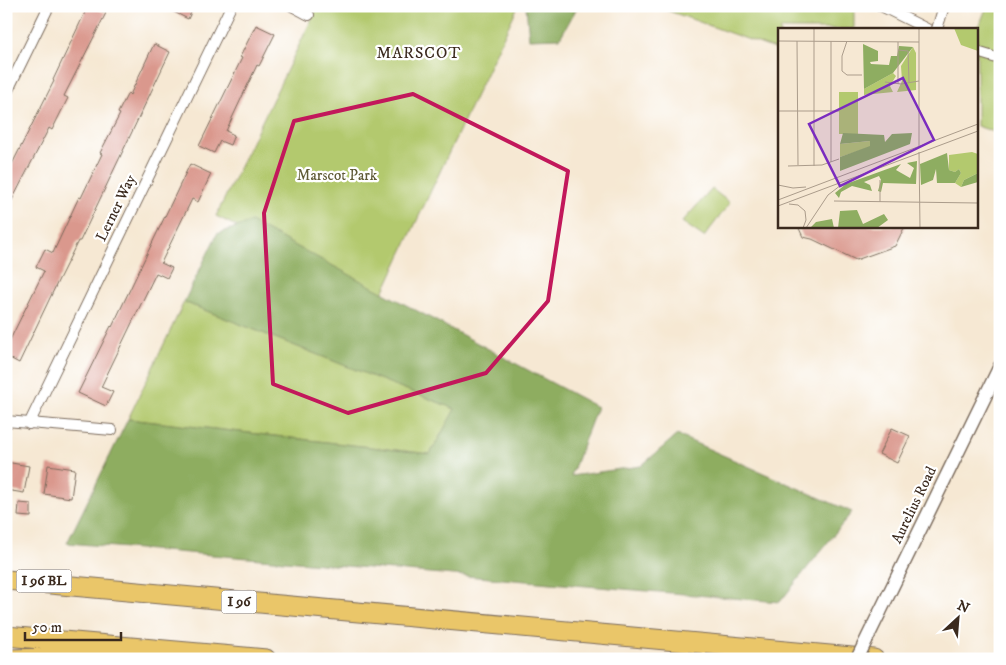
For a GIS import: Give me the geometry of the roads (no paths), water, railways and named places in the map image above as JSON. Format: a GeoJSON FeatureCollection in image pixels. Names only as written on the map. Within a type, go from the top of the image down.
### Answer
{"type":"FeatureCollection","features":[{"type":"Feature","properties":{"kind":"highway","name":"I 96 BL"},"geometry":{"type":"LineString","coordinates":[[6,576],[81,587]]}},
{"type":"Feature","properties":{"kind":"highway","name":"I 96"},"geometry":{"type":"LineString","coordinates":[[6,580],[874,659]]}},
{"type":"Feature","properties":{"kind":"highway"},"geometry":{"type":"LineString","coordinates":[[6,636],[266,659]]}},
{"type":"Feature","properties":{"kind":"highway"},"geometry":{"type":"LineString","coordinates":[[10,659],[203,653]]}},
{"type":"Feature","properties":{"kind":"street"},"geometry":{"type":"LineString","coordinates":[[6,94],[49,6]]}},
{"type":"Feature","properties":{"kind":"street","name":"Lerner Way"},"geometry":{"type":"LineString","coordinates":[[29,424],[230,6]]}},
{"type":"Feature","properties":{"kind":"street"},"geometry":{"type":"LineString","coordinates":[[292,6],[309,15]]}},
{"type":"Feature","properties":{"kind":"street"},"geometry":{"type":"LineString","coordinates":[[881,6],[925,28]]}},
{"type":"Feature","properties":{"kind":"street"},"geometry":{"type":"LineString","coordinates":[[938,28],[944,6]]}},
{"type":"Feature","properties":{"kind":"street"},"geometry":{"type":"LineString","coordinates":[[978,52],[1000,59]]}},
{"type":"Feature","properties":{"kind":"street","name":"Aurelius Road"},"geometry":{"type":"LineString","coordinates":[[857,659],[1000,366]]}},
{"type":"Feature","properties":{"kind":"street"},"geometry":{"type":"LineString","coordinates":[[6,421],[112,430]]}},
{"type":"Feature","properties":{"kind":"district","name":"MARSCOT"},"geometry":{"type":"Point","coordinates":[419,53]}},
{"type":"Feature","properties":{"kind":"park label","name":"Marscot Park"},"geometry":{"type":"Point","coordinates":[337,175]}}]}
